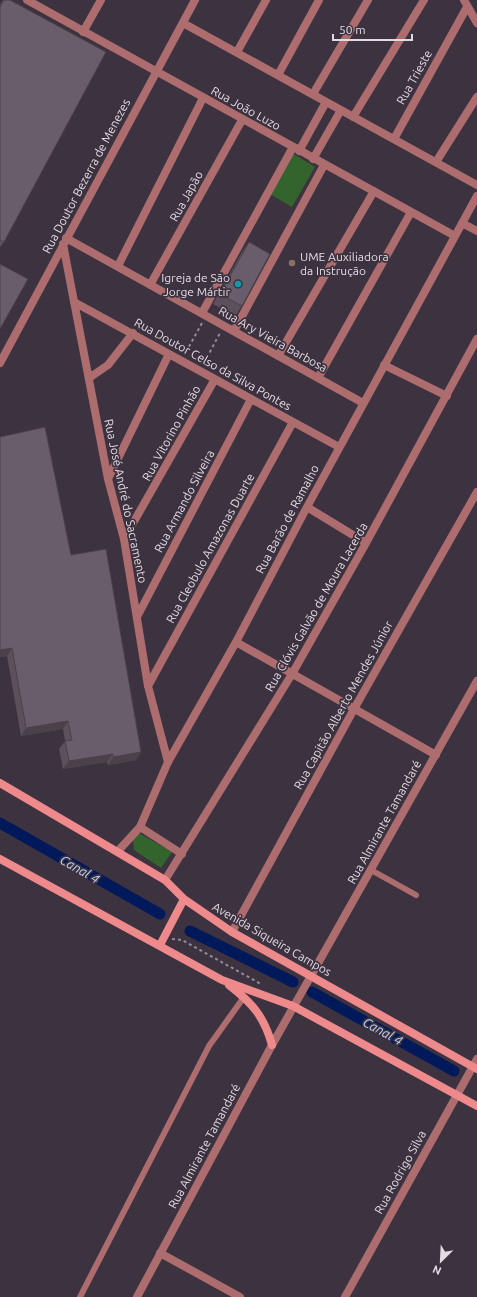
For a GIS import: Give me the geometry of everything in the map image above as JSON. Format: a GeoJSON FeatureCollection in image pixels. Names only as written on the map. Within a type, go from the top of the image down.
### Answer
{"type":"FeatureCollection","features":[{"type":"Feature","properties":{"kind":"main road","name":"Avenida Siqueira Campos"},"geometry":{"type":"LineString","coordinates":[[0,783],[165,880],[182,903],[310,978],[474,1066]]}},
{"type":"Feature","properties":{"kind":"main road"},"geometry":{"type":"LineString","coordinates":[[0,859],[222,980],[244,997],[259,1012],[268,1029],[272,1045]]}},
{"type":"Feature","properties":{"kind":"main road"},"geometry":{"type":"LineString","coordinates":[[160,945],[182,903]]}},
{"type":"Feature","properties":{"kind":"main road"},"geometry":{"type":"LineString","coordinates":[[222,980],[294,1004],[458,1094],[477,1106]]}},
{"type":"Feature","properties":{"kind":"street","name":"Rua João Luzo"},"geometry":{"type":"LineString","coordinates":[[27,0],[242,120],[455,236]]}},
{"type":"Feature","properties":{"kind":"street"},"geometry":{"type":"LineString","coordinates":[[83,32],[101,0]]}},
{"type":"Feature","properties":{"kind":"street","name":"Rua Doutor Bezerra de Menezes"},"geometry":{"type":"LineString","coordinates":[[0,363],[195,0]]}},
{"type":"Feature","properties":{"kind":"street"},"geometry":{"type":"LineString","coordinates":[[237,52],[266,0]]}},
{"type":"Feature","properties":{"kind":"street"},"geometry":{"type":"LineString","coordinates":[[278,75],[319,0]]}},
{"type":"Feature","properties":{"kind":"street"},"geometry":{"type":"LineString","coordinates":[[312,94],[368,0]]}},
{"type":"Feature","properties":{"kind":"street"},"geometry":{"type":"LineString","coordinates":[[353,117],[424,0]]}},
{"type":"Feature","properties":{"kind":"street"},"geometry":{"type":"LineString","coordinates":[[465,3],[477,23]]}},
{"type":"Feature","properties":{"kind":"street","name":"Rua Trieste"},"geometry":{"type":"LineString","coordinates":[[394,139],[465,3]]}},
{"type":"Feature","properties":{"kind":"street"},"geometry":{"type":"LineString","coordinates":[[182,23],[477,185]]}},
{"type":"Feature","properties":{"kind":"street"},"geometry":{"type":"LineString","coordinates":[[436,162],[477,97]]}},
{"type":"Feature","properties":{"kind":"street"},"geometry":{"type":"LineString","coordinates":[[118,266],[203,98]]}},
{"type":"Feature","properties":{"kind":"street"},"geometry":{"type":"LineString","coordinates":[[204,315],[296,149],[326,102]]}},
{"type":"Feature","properties":{"kind":"street"},"geometry":{"type":"LineString","coordinates":[[314,159],[341,110]]}},
{"type":"Feature","properties":{"kind":"street","name":"Rua Japão"},"geometry":{"type":"LineString","coordinates":[[150,285],[242,120]]}},
{"type":"Feature","properties":{"kind":"street"},"geometry":{"type":"LineString","coordinates":[[234,331],[324,165]]}},
{"type":"Feature","properties":{"kind":"street"},"geometry":{"type":"LineString","coordinates":[[278,356],[374,192]]}},
{"type":"Feature","properties":{"kind":"street","name":"Rua Barão de Ramalho"},"geometry":{"type":"LineString","coordinates":[[118,851],[140,827],[168,762],[236,642],[339,447],[477,196]]}},
{"type":"Feature","properties":{"kind":"street"},"geometry":{"type":"LineString","coordinates":[[318,378],[410,212]]}},
{"type":"Feature","properties":{"kind":"street"},"geometry":{"type":"LineString","coordinates":[[462,223],[477,231]]}},
{"type":"Feature","properties":{"kind":"street","name":"Rua Ary Vieira Barbosa"},"geometry":{"type":"LineString","coordinates":[[65,241],[118,266],[363,404]]}},
{"type":"Feature","properties":{"kind":"street","name":"Rua José André do Sacramento"},"geometry":{"type":"LineString","coordinates":[[65,241],[74,302],[108,479],[124,539],[138,615],[148,686],[168,762]]}},
{"type":"Feature","properties":{"kind":"street","name":"Rua Doutor Celso da Silva Pontes"},"geometry":{"type":"LineString","coordinates":[[74,302],[339,447]]}},
{"type":"Feature","properties":{"kind":"street"},"geometry":{"type":"LineString","coordinates":[[89,378],[108,365],[133,333]]}},
{"type":"Feature","properties":{"kind":"street","name":"Rua Clóvis Galvão de Moura Lacerda"},"geometry":{"type":"LineString","coordinates":[[165,880],[292,674],[366,543],[477,339]]}},
{"type":"Feature","properties":{"kind":"street"},"geometry":{"type":"LineString","coordinates":[[108,479],[169,354]]}},
{"type":"Feature","properties":{"kind":"street"},"geometry":{"type":"LineString","coordinates":[[384,365],[446,396]]}},
{"type":"Feature","properties":{"kind":"street","name":"Rua Vitorino Pinhão"},"geometry":{"type":"LineString","coordinates":[[124,539],[215,379]]}},
{"type":"Feature","properties":{"kind":"street","name":"Rua Armando Silveira"},"geometry":{"type":"LineString","coordinates":[[138,615],[251,399]]}},
{"type":"Feature","properties":{"kind":"street","name":"Rua Cleobulo Amazonas Duarte"},"geometry":{"type":"LineString","coordinates":[[148,686],[294,422]]}},
{"type":"Feature","properties":{"kind":"street","name":"Rua Capitão Alberto Mendes Júnior"},"geometry":{"type":"LineString","coordinates":[[232,932],[354,709],[477,492]]}},
{"type":"Feature","properties":{"kind":"street"},"geometry":{"type":"LineString","coordinates":[[307,507],[366,543]]}},
{"type":"Feature","properties":{"kind":"street"},"geometry":{"type":"LineString","coordinates":[[236,642],[436,755]]}},
{"type":"Feature","properties":{"kind":"street","name":"Rua Almirante Tamandaré"},"geometry":{"type":"LineString","coordinates":[[137,1297],[294,1004],[477,681]]}},
{"type":"Feature","properties":{"kind":"street"},"geometry":{"type":"LineString","coordinates":[[140,827],[182,854]]}},
{"type":"Feature","properties":{"kind":"street","name":"Rua Rodrigo Silva"},"geometry":{"type":"LineString","coordinates":[[345,1297],[474,1066]]}},
{"type":"Feature","properties":{"kind":"street"},"geometry":{"type":"LineString","coordinates":[[160,1253],[240,1297]]}},
{"type":"Feature","properties":{"kind":"lane"},"geometry":{"type":"LineString","coordinates":[[371,870],[416,895]]}},
{"type":"Feature","properties":{"kind":"lane"},"geometry":{"type":"LineString","coordinates":[[80,1297],[209,1046],[244,997]]}},
{"type":"Feature","properties":{"kind":"path"},"geometry":{"type":"LineString","coordinates":[[181,360],[204,315]]}},
{"type":"Feature","properties":{"kind":"path"},"geometry":{"type":"LineString","coordinates":[[199,370],[224,326]]}},
{"type":"Feature","properties":{"kind":"path"},"geometry":{"type":"LineString","coordinates":[[182,940],[264,985]]}},
{"type":"Feature","properties":{"kind":"green space"},"geometry":{"type":"Polygon","coordinates":[[[292,153],[315,167],[292,207],[270,194],[292,153]]]}},
{"type":"Feature","properties":{"kind":"green space"},"geometry":{"type":"Polygon","coordinates":[[[139,833],[172,852],[161,868],[134,850],[133,839],[139,833]]]}},
{"type":"Feature","properties":{"kind":"building"},"geometry":{"type":"Polygon","coordinates":[[[4,0],[10,0],[106,52],[4,242],[0,240],[0,7],[4,0]]]}},
{"type":"Feature","properties":{"kind":"building","name":"Igreja de São Jorge Mártir"},"geometry":{"type":"Polygon","coordinates":[[[249,242],[270,254],[242,306],[220,294],[249,242]]]}},
{"type":"Feature","properties":{"kind":"building"},"geometry":{"type":"Polygon","coordinates":[[[0,264],[28,279],[0,329],[0,264]]]}},
{"type":"Feature","properties":{"kind":"building"},"geometry":{"type":"Polygon","coordinates":[[[45,427],[71,555],[106,549],[141,752],[113,757],[113,754],[69,761],[65,741],[72,740],[68,721],[26,728],[12,648],[0,650],[0,437],[45,427]]]}},
{"type":"Feature","properties":{"kind":"waterway","name":"Canal 4"},"geometry":{"type":"LineString","coordinates":[[0,823],[160,914]]}},
{"type":"Feature","properties":{"kind":"waterway","name":"Canal 4"},"geometry":{"type":"LineString","coordinates":[[190,931],[293,982]]}},
{"type":"Feature","properties":{"kind":"waterway","name":"Canal 4"},"geometry":{"type":"LineString","coordinates":[[312,992],[454,1071]]}},
{"type":"Feature","properties":{"kind":"place","name":"UME Auxiliadora da Instrução"},"geometry":{"type":"Point","coordinates":[292,263]}},
{"type":"Feature","properties":{"kind":"place","name":"Igreja de São Jorge Mártir"},"geometry":{"type":"Point","coordinates":[238,284]}}]}
